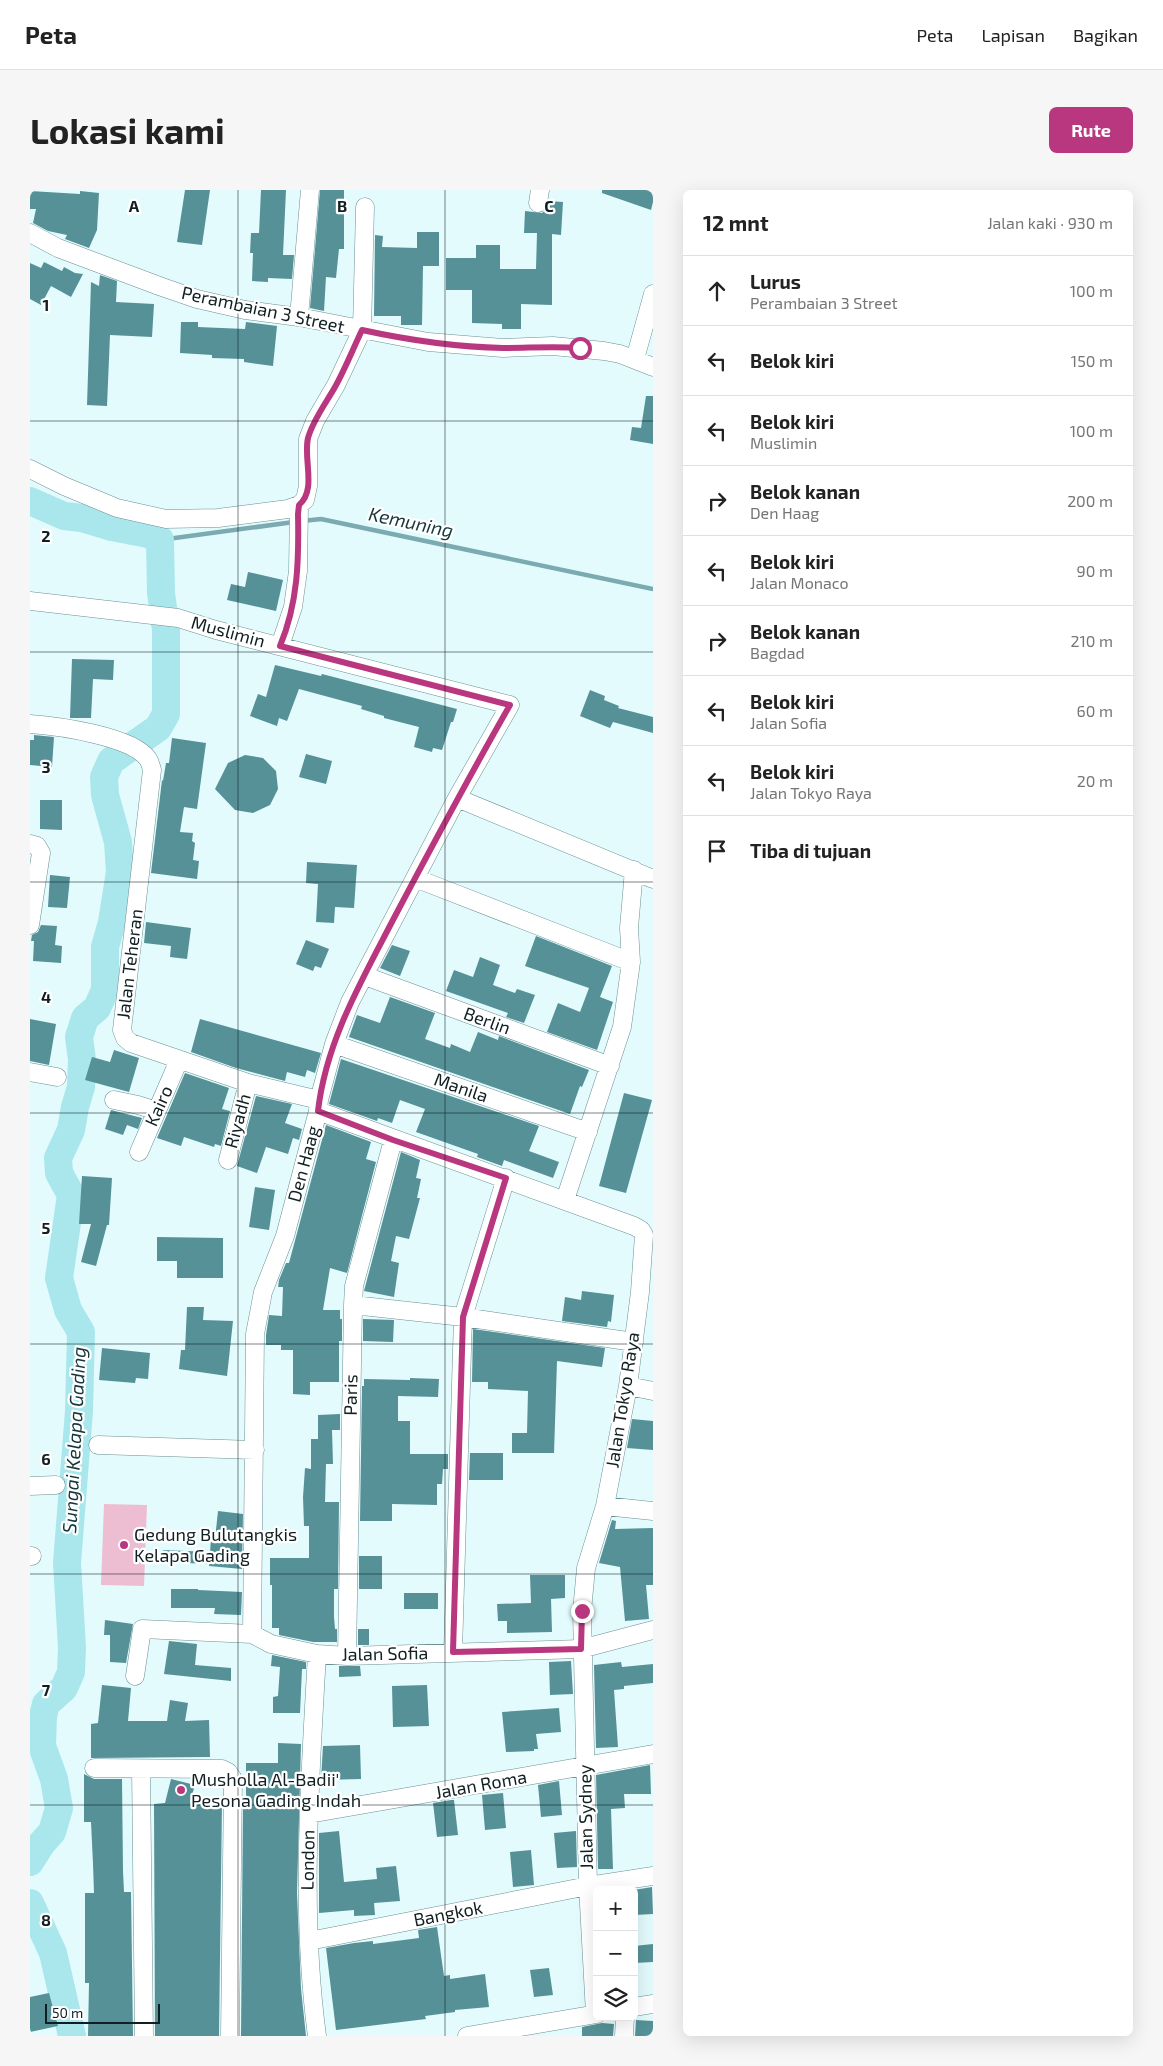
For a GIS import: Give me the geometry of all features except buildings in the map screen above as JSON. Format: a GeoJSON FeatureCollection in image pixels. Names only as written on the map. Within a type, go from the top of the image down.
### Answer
{"type":"FeatureCollection","features":[{"type":"Feature","properties":{"kind":"street"},"geometry":{"type":"LineString","coordinates":[[299,317],[310,190]]}},
{"type":"Feature","properties":{"kind":"street"},"geometry":{"type":"LineString","coordinates":[[280,646],[293,607],[298,571],[298,510],[305,500],[308,486],[308,439],[336,386],[362,330],[365,207]]}},
{"type":"Feature","properties":{"kind":"street","name":"Perambaian 3 Street"},"geometry":{"type":"LineString","coordinates":[[30,233],[58,248],[197,299],[245,310],[299,317],[403,339],[469,346],[503,348],[552,346],[604,351],[653,367]]}},
{"type":"Feature","properties":{"kind":"street"},"geometry":{"type":"LineString","coordinates":[[635,360],[653,294]]}},
{"type":"Feature","properties":{"kind":"street"},"geometry":{"type":"LineString","coordinates":[[30,469],[64,486],[117,508],[166,519],[218,518],[298,510]]}},
{"type":"Feature","properties":{"kind":"street","name":"Muslimin"},"geometry":{"type":"LineString","coordinates":[[30,601],[178,618],[216,630],[510,705]]}},
{"type":"Feature","properties":{"kind":"street","name":"Den Haag"},"geometry":{"type":"LineString","coordinates":[[252,1634],[255,1334],[262,1292],[285,1236],[334,1044],[350,1002],[457,798],[510,705]]}},
{"type":"Feature","properties":{"kind":"street","name":"Jalan Teheran"},"geometry":{"type":"LineString","coordinates":[[30,724],[82,731],[119,742],[140,751],[148,758],[152,770],[122,1030],[125,1038],[131,1043],[179,1060],[318,1105],[393,1140],[565,1200]]}},
{"type":"Feature","properties":{"kind":"street"},"geometry":{"type":"LineString","coordinates":[[457,798],[653,879]]}},
{"type":"Feature","properties":{"kind":"street"},"geometry":{"type":"LineString","coordinates":[[30,844],[37,846],[41,853],[30,925]]}},
{"type":"Feature","properties":{"kind":"street"},"geometry":{"type":"LineString","coordinates":[[565,1200],[622,1027],[631,962],[629,928],[634,870]]}},
{"type":"Feature","properties":{"kind":"street"},"geometry":{"type":"LineString","coordinates":[[415,878],[631,962]]}},
{"type":"Feature","properties":{"kind":"street","name":"Berlin"},"geometry":{"type":"LineString","coordinates":[[365,976],[610,1066]]}},
{"type":"Feature","properties":{"kind":"street","name":"Manila"},"geometry":{"type":"LineString","coordinates":[[334,1044],[588,1132]]}},
{"type":"Feature","properties":{"kind":"street","name":"Kairo"},"geometry":{"type":"LineString","coordinates":[[139,1152],[179,1060]]}},
{"type":"Feature","properties":{"kind":"street"},"geometry":{"type":"LineString","coordinates":[[30,1072],[58,1077]]}},
{"type":"Feature","properties":{"kind":"street","name":"Riyadh"},"geometry":{"type":"LineString","coordinates":[[228,1160],[248,1083]]}},
{"type":"Feature","properties":{"kind":"street"},"geometry":{"type":"LineString","coordinates":[[114,1100],[157,1111]]}},
{"type":"Feature","properties":{"kind":"street","name":"Paris"},"geometry":{"type":"LineString","coordinates":[[347,1656],[354,1286],[393,1140]]}},
{"type":"Feature","properties":{"kind":"street"},"geometry":{"type":"LineString","coordinates":[[453,1652],[463,1317],[506,1178]]}},
{"type":"Feature","properties":{"kind":"street","name":"Jalan Tokyo Raya"},"geometry":{"type":"LineString","coordinates":[[565,1200],[641,1230],[645,1243],[647,1293],[634,1342],[628,1386],[605,1506],[586,1568],[581,1649]]}},
{"type":"Feature","properties":{"kind":"street"},"geometry":{"type":"LineString","coordinates":[[353,1305],[463,1317],[634,1342]]}},
{"type":"Feature","properties":{"kind":"street"},"geometry":{"type":"LineString","coordinates":[[628,1386],[653,1391]]}},
{"type":"Feature","properties":{"kind":"street"},"geometry":{"type":"LineString","coordinates":[[98,1445],[255,1450]]}},
{"type":"Feature","properties":{"kind":"street"},"geometry":{"type":"LineString","coordinates":[[30,1486],[56,1485]]}},
{"type":"Feature","properties":{"kind":"street"},"geometry":{"type":"LineString","coordinates":[[605,1506],[653,1511]]}},
{"type":"Feature","properties":{"kind":"street"},"geometry":{"type":"LineString","coordinates":[[135,1676],[142,1629],[252,1634]]}},
{"type":"Feature","properties":{"kind":"street","name":"Jalan Sofia"},"geometry":{"type":"LineString","coordinates":[[252,1634],[271,1644],[317,1654],[347,1656],[581,1649],[653,1630]]}},
{"type":"Feature","properties":{"kind":"street","name":"Jalan Sydney"},"geometry":{"type":"LineString","coordinates":[[581,1649],[588,1886],[594,1976]]}},
{"type":"Feature","properties":{"kind":"street","name":"London"},"geometry":{"type":"LineString","coordinates":[[317,1654],[307,1881],[309,1941],[317,2036]]}},
{"type":"Feature","properties":{"kind":"street","name":"Jalan Roma"},"geometry":{"type":"LineString","coordinates":[[309,1814],[653,1754]]}},
{"type":"Feature","properties":{"kind":"street"},"geometry":{"type":"LineString","coordinates":[[94,1768],[222,1769],[228,1772],[232,1778],[230,2036]]}},
{"type":"Feature","properties":{"kind":"street"},"geometry":{"type":"LineString","coordinates":[[141,1769],[144,2036]]}},
{"type":"Feature","properties":{"kind":"street","name":"Bangkok"},"geometry":{"type":"LineString","coordinates":[[309,1941],[588,1886],[653,1876]]}},
{"type":"Feature","properties":{"kind":"street"},"geometry":{"type":"LineString","coordinates":[[638,2006],[653,2004]]}},
{"type":"Feature","properties":{"kind":"street"},"geometry":{"type":"LineString","coordinates":[[467,2036],[529,2030],[593,2015]]}},
{"type":"Feature","properties":{"kind":"street"},"geometry":{"type":"LineString","coordinates":[[624,2036],[625,2021]]}},
{"type":"Feature","properties":{"kind":"shaded area","name":"Gedung Bulutangkis Kelapa Gading"},"geometry":{"type":"Polygon","coordinates":[[[104,1504],[147,1505],[144,1586],[101,1585],[104,1504]]]}},
{"type":"Feature","properties":{"kind":"waterway","name":"Sungai Kelapa Gading"},"geometry":{"type":"LineString","coordinates":[[30,501],[64,516],[82,518],[112,527],[148,534],[160,540],[161,593],[166,630],[166,714],[158,728],[111,761],[104,777],[105,795],[118,842],[120,872],[112,922],[105,947],[105,990],[97,1008],[85,1018],[79,1037],[82,1060],[81,1087],[71,1130],[58,1158],[59,1173],[71,1195],[59,1278],[68,1310],[81,1332],[79,1411],[67,1563],[72,1648],[71,1672],[64,1688],[46,1704],[43,1716],[42,1746],[54,1779],[59,1808],[52,1832],[42,1843],[30,1862]]}},
{"type":"Feature","properties":{"kind":"waterway","name":"Kemuning"},"geometry":{"type":"LineString","coordinates":[[302,521],[321,519],[653,589]]}},
{"type":"Feature","properties":{"kind":"waterway","name":"Kemuning"},"geometry":{"type":"LineString","coordinates":[[160,540],[294,522]]}},
{"type":"Feature","properties":{"kind":"waterway","name":"Sungai Kelapa Gading"},"geometry":{"type":"LineString","coordinates":[[30,1903],[53,1953],[72,2036]]}},
{"type":"Feature","properties":{"kind":"place","name":"Gedung Bulutangkis Kelapa Gading"},"geometry":{"type":"Point","coordinates":[124,1545]}},
{"type":"Feature","properties":{"kind":"place","name":"Musholla Al-Badii' Pesona Gading Indah"},"geometry":{"type":"Point","coordinates":[181,1790]}},
{"type":"Feature","properties":{"kind":"route"},"geometry":{"type":"LineString","coordinates":[[580,348],[469,346],[403,339],[362,330],[336,386],[308,439],[308,486],[305,500],[299,505],[298,514],[298,571],[293,607],[287,630],[280,646],[510,705],[457,798],[341,1021],[319,1100],[318,1111],[393,1140],[506,1178],[463,1317],[453,1652],[581,1649],[582,1611]]}}]}
